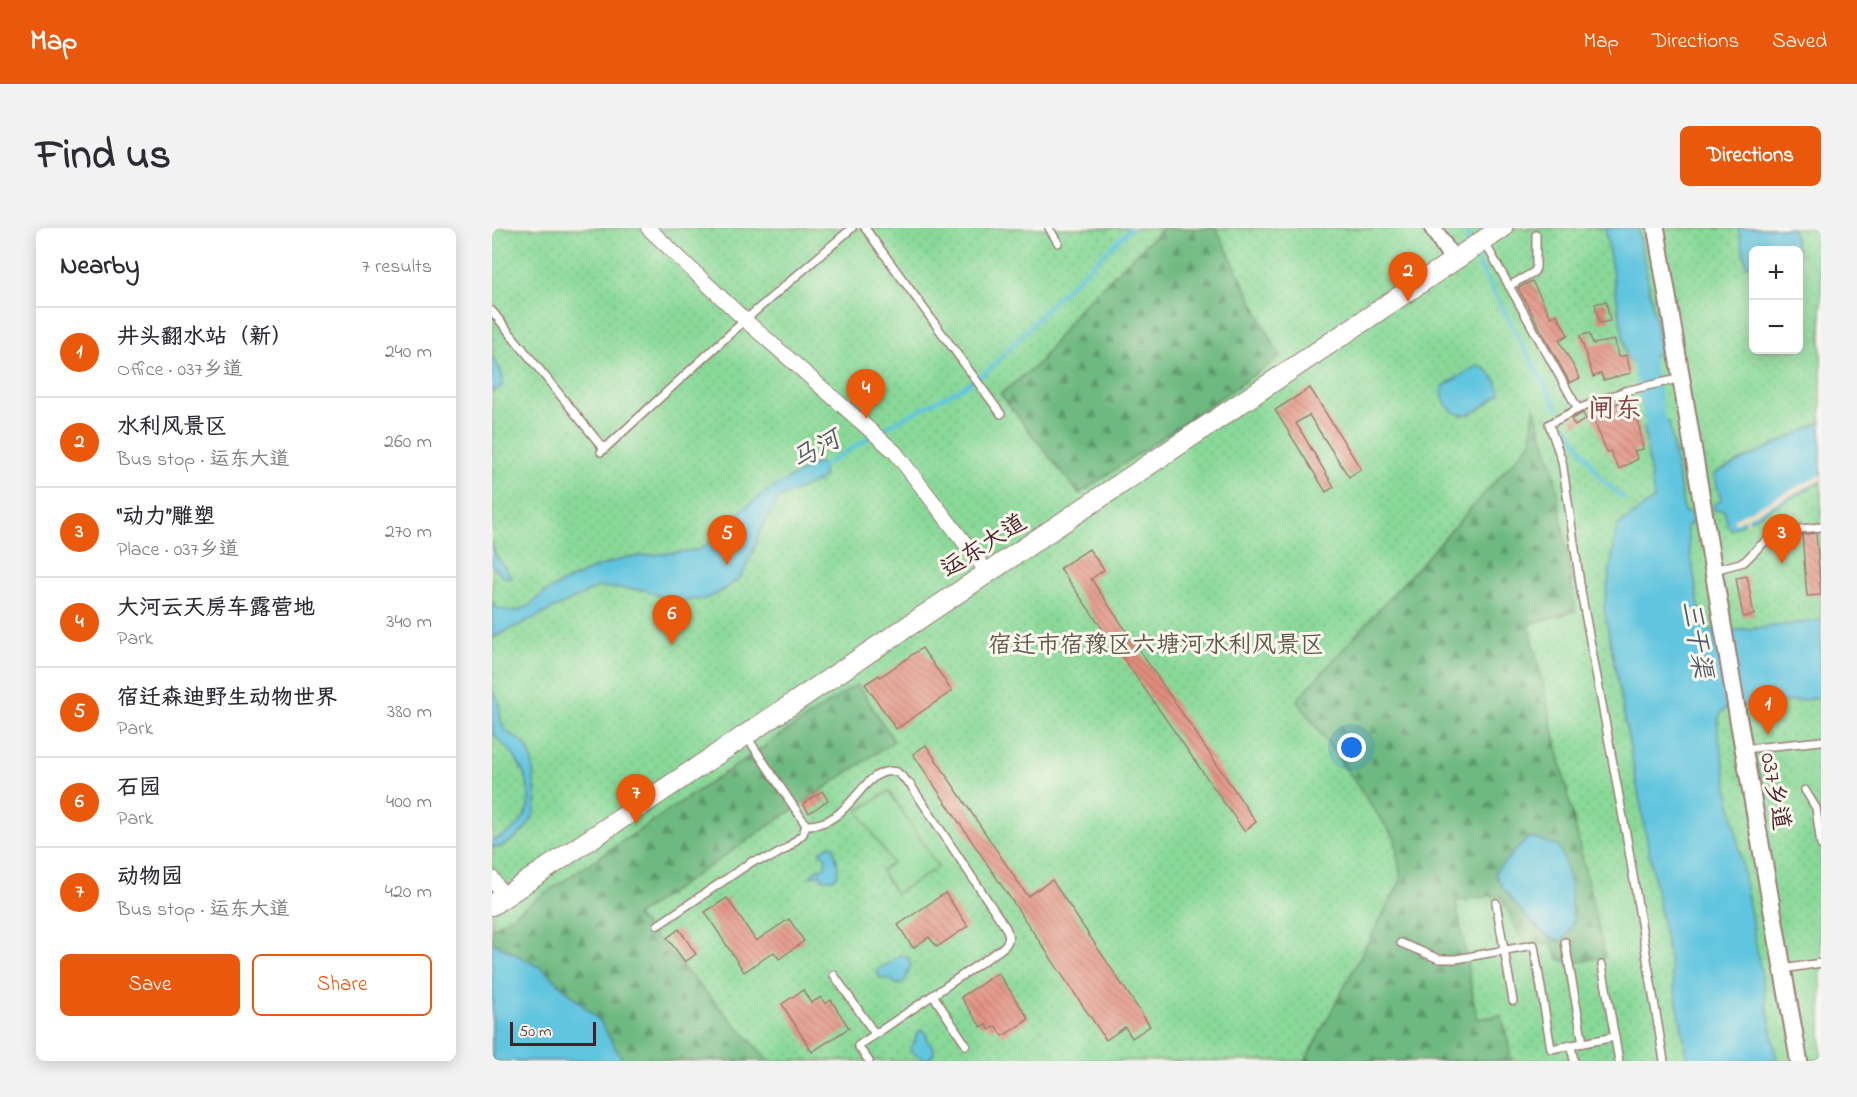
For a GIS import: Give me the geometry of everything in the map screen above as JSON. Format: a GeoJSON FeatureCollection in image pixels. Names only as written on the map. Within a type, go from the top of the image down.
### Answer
{"type":"FeatureCollection","features":[{"type":"Feature","properties":{"kind":"main road","name":"运东大道"},"geometry":{"type":"LineString","coordinates":[[498,901],[1502,228]]}},
{"type":"Feature","properties":{"kind":"street"},"geometry":{"type":"LineString","coordinates":[[648,228],[745,320],[895,452],[987,572]]}},
{"type":"Feature","properties":{"kind":"street"},"geometry":{"type":"LineString","coordinates":[[1433,228],[1453,260]]}},
{"type":"Feature","properties":{"kind":"street","name":"037乡道"},"geometry":{"type":"LineString","coordinates":[[1656,228],[1676,380],[1695,459],[1799,1061]]}},
{"type":"Feature","properties":{"kind":"street"},"geometry":{"type":"LineString","coordinates":[[492,878],[498,901]]}},
{"type":"Feature","properties":{"kind":"lane"},"geometry":{"type":"LineString","coordinates":[[492,311],[602,451],[745,320],[852,228]]}},
{"type":"Feature","properties":{"kind":"lane"},"geometry":{"type":"LineString","coordinates":[[865,228],[1001,414]]}},
{"type":"Feature","properties":{"kind":"lane"},"geometry":{"type":"LineString","coordinates":[[1049,228],[1058,243]]}},
{"type":"Feature","properties":{"kind":"lane"},"geometry":{"type":"LineString","coordinates":[[1509,286],[1534,272],[1536,236]]}},
{"type":"Feature","properties":{"kind":"lane"},"geometry":{"type":"LineString","coordinates":[[1483,240],[1578,409]]}},
{"type":"Feature","properties":{"kind":"lane"},"geometry":{"type":"LineString","coordinates":[[1664,1061],[1627,839],[1582,597],[1562,461],[1549,424],[1578,409],[1631,390],[1676,380]]}},
{"type":"Feature","properties":{"kind":"lane"},"geometry":{"type":"LineString","coordinates":[[1714,570],[1737,565],[1744,561],[1780,531],[1821,526]]}},
{"type":"Feature","properties":{"kind":"lane"},"geometry":{"type":"LineString","coordinates":[[745,735],[806,825]]}},
{"type":"Feature","properties":{"kind":"lane"},"geometry":{"type":"LineString","coordinates":[[1744,748],[1821,741]]}},
{"type":"Feature","properties":{"kind":"lane"},"geometry":{"type":"LineString","coordinates":[[806,825],[823,823],[838,815],[848,807],[862,787],[876,776],[892,771],[897,772],[910,784],[1010,936],[1001,949],[858,1046],[869,1061]]}},
{"type":"Feature","properties":{"kind":"lane"},"geometry":{"type":"LineString","coordinates":[[1805,790],[1816,808],[1821,845]]}},
{"type":"Feature","properties":{"kind":"lane"},"geometry":{"type":"LineString","coordinates":[[657,925],[753,861],[770,858],[786,849],[803,834],[806,825]]}},
{"type":"Feature","properties":{"kind":"lane"},"geometry":{"type":"LineString","coordinates":[[1496,903],[1513,1001]]}},
{"type":"Feature","properties":{"kind":"lane"},"geometry":{"type":"LineString","coordinates":[[1565,942],[1583,1043]]}},
{"type":"Feature","properties":{"kind":"lane"},"geometry":{"type":"LineString","coordinates":[[1401,944],[1439,959],[1456,959],[1534,945],[1551,1048],[1615,1037]]}},
{"type":"Feature","properties":{"kind":"lane"},"geometry":{"type":"LineString","coordinates":[[1783,969],[1821,963]]}},
{"type":"Feature","properties":{"kind":"lane"},"geometry":{"type":"LineString","coordinates":[[1602,965],[1619,1061]]}},
{"type":"Feature","properties":{"kind":"lane"},"geometry":{"type":"LineString","coordinates":[[834,975],[875,1034]]}},
{"type":"Feature","properties":{"kind":"lane"},"geometry":{"type":"LineString","coordinates":[[933,995],[966,1045]]}},
{"type":"Feature","properties":{"kind":"lane"},"geometry":{"type":"LineString","coordinates":[[1571,1045],[1574,1061]]}},
{"type":"Feature","properties":{"kind":"green space","name":"宿迁市宿豫区六塘河水利风景区"},"geometry":{"type":"Polygon","coordinates":[[[492,228],[1821,228],[1821,1061],[492,1061],[492,228]]]}},
{"type":"Feature","properties":{"kind":"green space"},"geometry":{"type":"Polygon","coordinates":[[[1163,228],[1216,228],[1280,357],[1079,494],[1000,394],[1037,365],[1079,309],[1163,228]]]}},
{"type":"Feature","properties":{"kind":"green space"},"geometry":{"type":"Polygon","coordinates":[[[1534,407],[1554,471],[1576,611],[1529,624],[1605,957],[1573,963],[1559,959],[1550,942],[1525,947],[1501,897],[1489,896],[1456,901],[1477,1019],[1502,1015],[1512,1061],[1305,1061],[1401,880],[1395,839],[1297,700],[1531,442],[1534,407]]]}},
{"type":"Feature","properties":{"kind":"green space"},"geometry":{"type":"Polygon","coordinates":[[[857,684],[894,741],[636,916],[769,1061],[623,1061],[600,1021],[543,969],[492,942],[492,929],[857,684]]]}},
{"type":"Feature","properties":{"kind":"green space"},"geometry":{"type":"Polygon","coordinates":[[[889,791],[938,867],[896,894],[881,871],[892,863],[858,811],[889,791]]]}},
{"type":"Feature","properties":{"kind":"water"},"geometry":{"type":"Polygon","coordinates":[[[1605,228],[1638,228],[1661,351],[1651,359],[1650,379],[1640,381],[1638,371],[1627,359],[1605,228]]]}},
{"type":"Feature","properties":{"kind":"water"},"geometry":{"type":"Polygon","coordinates":[[[1738,228],[1792,228],[1796,246],[1749,246],[1749,265],[1747,266],[1738,228]]]}},
{"type":"Feature","properties":{"kind":"water"},"geometry":{"type":"Polygon","coordinates":[[[492,355],[503,382],[502,386],[492,393],[492,355]]]}},
{"type":"Feature","properties":{"kind":"water"},"geometry":{"type":"Polygon","coordinates":[[[1478,365],[1493,376],[1500,394],[1476,411],[1463,415],[1456,413],[1445,402],[1442,387],[1478,365]]]}},
{"type":"Feature","properties":{"kind":"water"},"geometry":{"type":"Polygon","coordinates":[[[1658,413],[1661,419],[1669,422],[1684,512],[1695,513],[1696,521],[1686,526],[1704,626],[1715,631],[1728,631],[1821,620],[1821,698],[1727,708],[1719,716],[1718,722],[1718,735],[1777,1061],[1688,1061],[1604,608],[1617,527],[1654,499],[1644,428],[1651,422],[1652,414],[1658,413]]]}},
{"type":"Feature","properties":{"kind":"water"},"geometry":{"type":"Polygon","coordinates":[[[1821,422],[1821,482],[1732,529],[1728,527],[1724,510],[1714,510],[1713,506],[1721,500],[1714,474],[1821,422]]]}},
{"type":"Feature","properties":{"kind":"water"},"geometry":{"type":"Polygon","coordinates":[[[818,462],[823,466],[823,479],[779,498],[760,531],[740,579],[718,593],[705,599],[675,601],[645,590],[599,587],[492,638],[492,602],[497,608],[513,612],[529,606],[544,593],[560,584],[624,558],[698,550],[712,541],[737,514],[764,493],[818,462]]]}},
{"type":"Feature","properties":{"kind":"water"},"geometry":{"type":"Polygon","coordinates":[[[492,543],[495,554],[512,578],[503,577],[492,565],[492,543]]]}},
{"type":"Feature","properties":{"kind":"water"},"geometry":{"type":"Polygon","coordinates":[[[492,690],[498,699],[504,728],[526,746],[530,754],[536,799],[535,812],[522,832],[508,843],[494,848],[492,841],[517,826],[524,817],[529,794],[522,769],[512,753],[493,732],[492,690]]]}},
{"type":"Feature","properties":{"kind":"water"},"geometry":{"type":"Polygon","coordinates":[[[1528,838],[1558,846],[1562,854],[1571,888],[1574,920],[1567,936],[1560,941],[1552,938],[1532,923],[1505,890],[1495,872],[1528,838]]]}},
{"type":"Feature","properties":{"kind":"water"},"geometry":{"type":"Polygon","coordinates":[[[829,845],[834,847],[838,874],[831,879],[823,879],[820,874],[810,877],[816,870],[825,867],[826,857],[820,852],[829,845]]]}},
{"type":"Feature","properties":{"kind":"water"},"geometry":{"type":"Polygon","coordinates":[[[492,942],[543,969],[600,1021],[623,1061],[492,1061],[492,942]]]}},
{"type":"Feature","properties":{"kind":"water"},"geometry":{"type":"Polygon","coordinates":[[[899,955],[908,957],[911,964],[905,981],[898,985],[889,979],[880,978],[877,971],[899,955]]]}},
{"type":"Feature","properties":{"kind":"water"},"geometry":{"type":"Polygon","coordinates":[[[921,1030],[926,1033],[928,1042],[934,1048],[934,1053],[929,1059],[918,1056],[910,1049],[917,1033],[921,1030]]]}},
{"type":"Feature","properties":{"kind":"pier"},"geometry":{"type":"Polygon","coordinates":[[[1821,475],[1821,480],[1747,517],[1750,523],[1748,524],[1745,518],[1735,523],[1733,519],[1821,475]]]}},
{"type":"Feature","properties":{"kind":"building"},"geometry":{"type":"Polygon","coordinates":[[[1532,281],[1551,317],[1557,314],[1568,335],[1559,340],[1580,378],[1570,383],[1518,288],[1532,281]]]}},
{"type":"Feature","properties":{"kind":"building"},"geometry":{"type":"Polygon","coordinates":[[[1606,301],[1610,321],[1599,323],[1595,304],[1606,301]]]}},
{"type":"Feature","properties":{"kind":"building"},"geometry":{"type":"Polygon","coordinates":[[[1589,333],[1593,344],[1615,340],[1618,357],[1626,355],[1631,373],[1603,380],[1601,373],[1593,377],[1580,336],[1589,333]]]}},
{"type":"Feature","properties":{"kind":"building"},"geometry":{"type":"Polygon","coordinates":[[[1310,388],[1361,469],[1349,477],[1309,415],[1296,423],[1334,487],[1326,492],[1275,410],[1310,388]]]}},
{"type":"Feature","properties":{"kind":"building"},"geometry":{"type":"Polygon","coordinates":[[[1620,402],[1628,421],[1638,419],[1643,449],[1634,451],[1638,459],[1619,469],[1610,451],[1607,452],[1591,414],[1620,402]]]}},
{"type":"Feature","properties":{"kind":"building"},"geometry":{"type":"Polygon","coordinates":[[[1583,413],[1586,419],[1575,426],[1571,419],[1583,413]]]}},
{"type":"Feature","properties":{"kind":"building"},"geometry":{"type":"Polygon","coordinates":[[[1816,533],[1821,595],[1807,596],[1802,535],[1816,533]]]}},
{"type":"Feature","properties":{"kind":"building"},"geometry":{"type":"Polygon","coordinates":[[[1089,549],[1104,570],[1091,579],[1256,822],[1244,831],[1060,568],[1089,549]]]}},
{"type":"Feature","properties":{"kind":"building"},"geometry":{"type":"Polygon","coordinates":[[[1747,576],[1754,615],[1743,617],[1736,578],[1747,576]]]}},
{"type":"Feature","properties":{"kind":"building"},"geometry":{"type":"Polygon","coordinates":[[[922,648],[952,691],[896,729],[865,684],[879,675],[880,677],[922,648]]]}},
{"type":"Feature","properties":{"kind":"building"},"geometry":{"type":"Polygon","coordinates":[[[926,745],[1026,894],[1028,896],[1052,880],[1150,1026],[1132,1038],[1125,1027],[1106,1040],[913,754],[926,745]]]}},
{"type":"Feature","properties":{"kind":"building"},"geometry":{"type":"Polygon","coordinates":[[[822,791],[828,800],[809,813],[803,804],[822,791]]]}},
{"type":"Feature","properties":{"kind":"building"},"geometry":{"type":"Polygon","coordinates":[[[945,893],[968,926],[937,947],[929,937],[913,948],[898,925],[945,893]]]}},
{"type":"Feature","properties":{"kind":"building"},"geometry":{"type":"Polygon","coordinates":[[[727,898],[756,941],[789,919],[804,941],[779,959],[774,952],[744,972],[705,912],[727,898]]]}},
{"type":"Feature","properties":{"kind":"building"},"geometry":{"type":"Polygon","coordinates":[[[679,929],[696,954],[685,962],[667,938],[679,929]]]}},
{"type":"Feature","properties":{"kind":"building"},"geometry":{"type":"Polygon","coordinates":[[[998,973],[1029,1019],[1003,1036],[996,1026],[990,1030],[986,1024],[981,1027],[961,997],[998,973]]]}},
{"type":"Feature","properties":{"kind":"building"},"geometry":{"type":"Polygon","coordinates":[[[803,990],[811,1003],[821,997],[825,1004],[831,1000],[849,1028],[812,1052],[782,1004],[803,990]]]}},
{"type":"Feature","properties":{"kind":"waterway","name":"马河"},"geometry":{"type":"LineString","coordinates":[[818,469],[894,423],[962,388],[988,371],[1055,300],[1131,228]]}},
{"type":"Feature","properties":{"kind":"waterway"},"geometry":{"type":"LineString","coordinates":[[1466,228],[1469,242]]}},
{"type":"Feature","properties":{"kind":"waterway"},"geometry":{"type":"LineString","coordinates":[[1475,257],[1558,409]]}},
{"type":"Feature","properties":{"kind":"waterway","name":"三干渠"},"geometry":{"type":"LineString","coordinates":[[1641,353],[1659,439]]}},
{"type":"Feature","properties":{"kind":"waterway"},"geometry":{"type":"LineString","coordinates":[[1567,425],[1601,479],[1623,498]]}},
{"type":"Feature","properties":{"kind":"place","name":"水利风景区"},"geometry":{"type":"Point","coordinates":[1408,302]}},
{"type":"Feature","properties":{"kind":"place","name":"大河云天房车露营地"},"geometry":{"type":"Point","coordinates":[866,419]}},
{"type":"Feature","properties":{"kind":"place","name":"“动力”雕塑"},"geometry":{"type":"Point","coordinates":[1782,564]}},
{"type":"Feature","properties":{"kind":"place","name":"宿迁森迪野生动物世界"},"geometry":{"type":"Point","coordinates":[727,565]}},
{"type":"Feature","properties":{"kind":"place","name":"石园"},"geometry":{"type":"Point","coordinates":[672,645]}},
{"type":"Feature","properties":{"kind":"place","name":"井头翻水站（新）"},"geometry":{"type":"Point","coordinates":[1768,735]}},
{"type":"Feature","properties":{"kind":"place","name":"动物园"},"geometry":{"type":"Point","coordinates":[636,824]}},
{"type":"Feature","properties":{"kind":"district","name":"闸东"},"geometry":{"type":"Point","coordinates":[1615,408]}}]}
